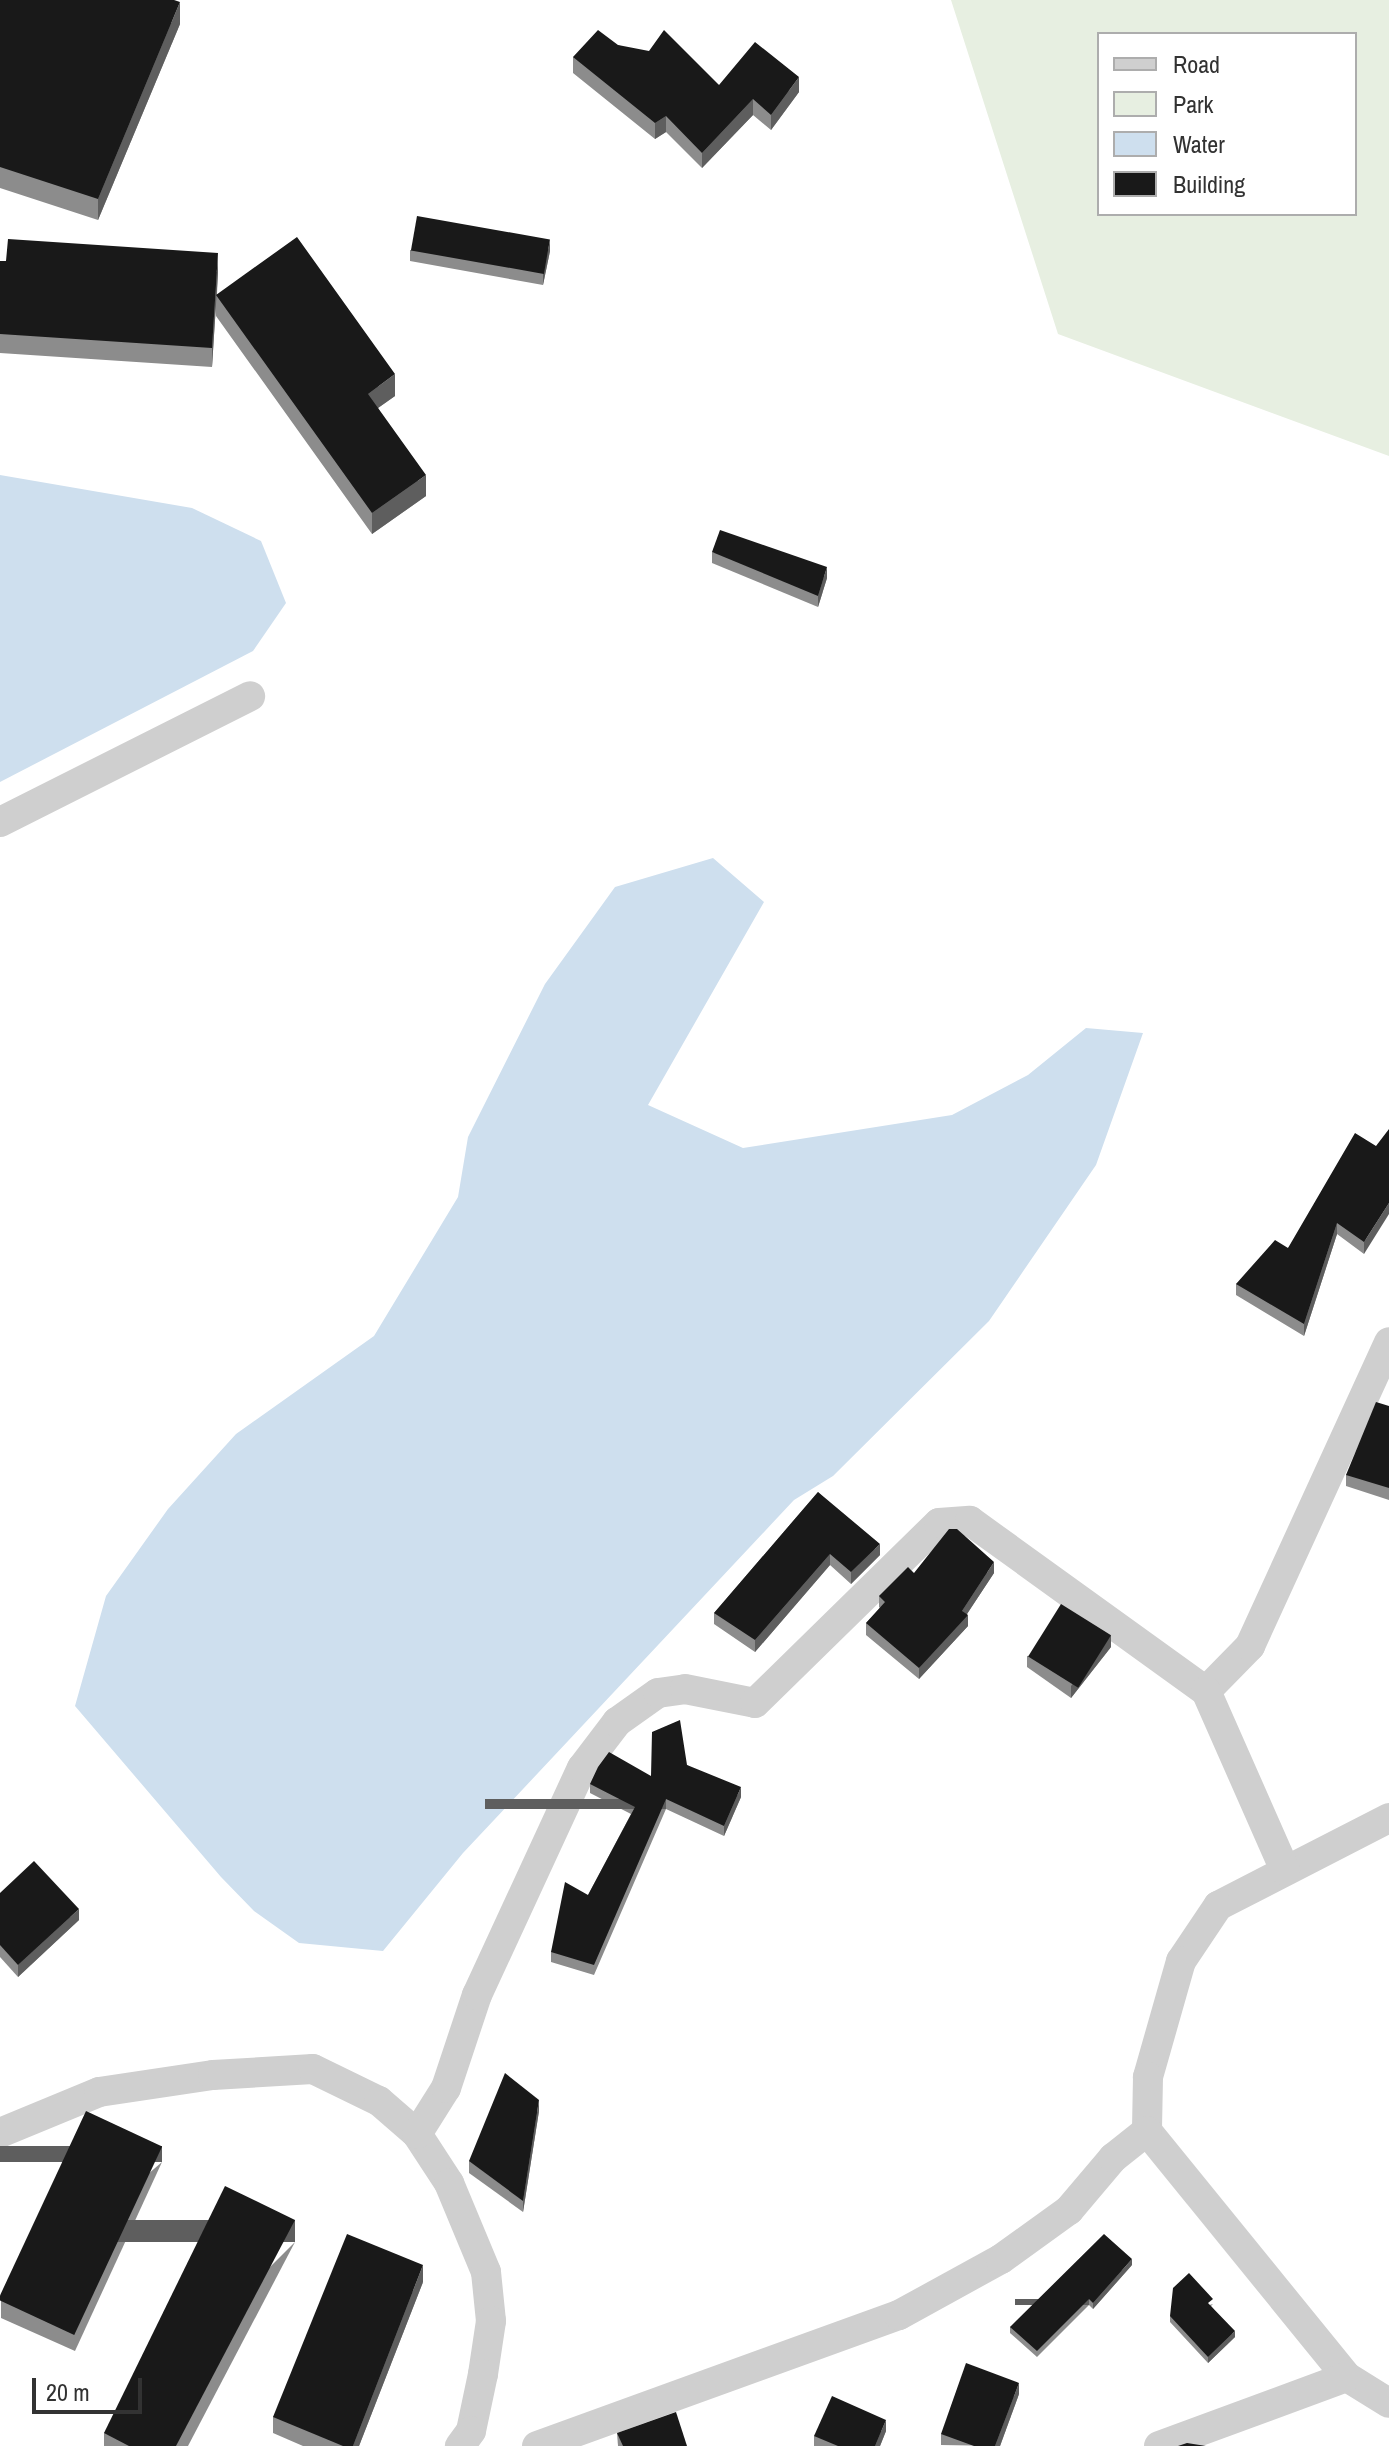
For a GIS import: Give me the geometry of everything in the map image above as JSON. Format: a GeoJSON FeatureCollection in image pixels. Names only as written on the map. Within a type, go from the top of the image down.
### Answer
{"type":"FeatureCollection","features":[{"type":"Feature","properties":{"kind":"street"},"geometry":{"type":"LineString","coordinates":[[0,822],[250,696]]}},
{"type":"Feature","properties":{"kind":"street"},"geometry":{"type":"LineString","coordinates":[[1206,1691],[1250,1646],[1389,1342]]}},
{"type":"Feature","properties":{"kind":"street"},"geometry":{"type":"LineString","coordinates":[[417,2134],[446,2088],[477,1995],[562,1808],[582,1768],[617,1722],[658,1693],[685,1689],[755,1703],[939,1523],[970,1521],[1206,1691],[1285,1870]]}},
{"type":"Feature","properties":{"kind":"street"},"geometry":{"type":"LineString","coordinates":[[1389,1818],[1218,1906],[1181,1961],[1148,2077],[1147,2131],[1347,2377],[1389,2403]]}},
{"type":"Feature","properties":{"kind":"street"},"geometry":{"type":"LineString","coordinates":[[0,2133],[99,2092],[213,2075],[313,2069],[379,2101],[417,2134],[449,2183],[486,2272],[491,2321],[471,2431],[460,2446]]}},
{"type":"Feature","properties":{"kind":"street"},"geometry":{"type":"LineString","coordinates":[[537,2446],[899,2315],[1001,2259],[1069,2210],[1113,2158],[1147,2131]]}},
{"type":"Feature","properties":{"kind":"street"},"geometry":{"type":"LineString","coordinates":[[1159,2446],[1347,2377]]}},
{"type":"Feature","properties":{"kind":"green space"},"geometry":{"type":"Polygon","coordinates":[[[951,0],[1389,0],[1389,456],[1058,334],[951,0]]]}},
{"type":"Feature","properties":{"kind":"water"},"geometry":{"type":"Polygon","coordinates":[[[0,475],[192,508],[261,541],[286,603],[253,651],[0,782],[0,475]]]}},
{"type":"Feature","properties":{"kind":"water"},"geometry":{"type":"Polygon","coordinates":[[[713,858],[764,902],[648,1105],[743,1148],[952,1115],[1028,1075],[1086,1028],[1143,1033],[1096,1165],[989,1321],[833,1476],[794,1500],[463,1853],[383,1951],[299,1943],[254,1911],[221,1877],[75,1706],[106,1596],[168,1509],[236,1434],[374,1336],[458,1197],[468,1137],[545,984],[615,887],[713,858]]]}},
{"type":"Feature","properties":{"kind":"building"},"geometry":{"type":"Polygon","coordinates":[[[0,0],[180,2],[98,199],[0,167],[0,0]]]}},
{"type":"Feature","properties":{"kind":"building"},"geometry":{"type":"Polygon","coordinates":[[[598,30],[618,45],[649,51],[664,30],[719,85],[755,42],[799,77],[771,115],[753,99],[702,153],[666,116],[655,123],[573,57],[598,30]]]}},
{"type":"Feature","properties":{"kind":"building"},"geometry":{"type":"Polygon","coordinates":[[[417,216],[550,239],[544,274],[411,250],[417,216]]]}},
{"type":"Feature","properties":{"kind":"building"},"geometry":{"type":"Polygon","coordinates":[[[297,237],[395,374],[368,394],[426,475],[372,513],[216,295],[297,237]]]}},
{"type":"Feature","properties":{"kind":"building"},"geometry":{"type":"Polygon","coordinates":[[[8,239],[218,253],[212,348],[0,334],[0,261],[6,261],[8,239]]]}},
{"type":"Feature","properties":{"kind":"building"},"geometry":{"type":"Polygon","coordinates":[[[720,530],[827,567],[818,596],[712,552],[720,530]]]}},
{"type":"Feature","properties":{"kind":"building"},"geometry":{"type":"Polygon","coordinates":[[[1389,1129],[1389,1203],[1364,1242],[1337,1223],[1304,1324],[1236,1284],[1275,1240],[1288,1248],[1355,1133],[1376,1146],[1389,1129]]]}},
{"type":"Feature","properties":{"kind":"building"},"geometry":{"type":"Polygon","coordinates":[[[1376,1402],[1389,1406],[1389,1488],[1346,1475],[1376,1402]]]}},
{"type":"Feature","properties":{"kind":"building"},"geometry":{"type":"Polygon","coordinates":[[[818,1492],[880,1544],[851,1572],[830,1554],[755,1640],[714,1613],[818,1492]]]}},
{"type":"Feature","properties":{"kind":"building"},"geometry":{"type":"Polygon","coordinates":[[[949,1529],[957,1529],[994,1562],[962,1611],[968,1615],[919,1668],[866,1623],[885,1602],[879,1596],[908,1567],[914,1573],[949,1529]]]}},
{"type":"Feature","properties":{"kind":"building"},"geometry":{"type":"Polygon","coordinates":[[[1061,1604],[1111,1635],[1078,1688],[1028,1657],[1061,1604]]]}},
{"type":"Feature","properties":{"kind":"building"},"geometry":{"type":"Polygon","coordinates":[[[680,1720],[687,1765],[741,1787],[724,1826],[666,1799],[594,1965],[551,1952],[565,1882],[588,1895],[635,1807],[590,1784],[598,1767],[609,1752],[651,1776],[652,1732],[680,1720]]]}},
{"type":"Feature","properties":{"kind":"building"},"geometry":{"type":"Polygon","coordinates":[[[34,1861],[79,1909],[18,1965],[0,1945],[0,1893],[34,1861]]]}},
{"type":"Feature","properties":{"kind":"building"},"geometry":{"type":"Polygon","coordinates":[[[505,2073],[539,2100],[523,2201],[469,2161],[505,2073]]]}},
{"type":"Feature","properties":{"kind":"building"},"geometry":{"type":"Polygon","coordinates":[[[86,2111],[162,2146],[74,2335],[0,2300],[0,2295],[86,2111]]]}},
{"type":"Feature","properties":{"kind":"building"},"geometry":{"type":"Polygon","coordinates":[[[225,2186],[295,2220],[176,2446],[129,2446],[104,2433],[225,2186]]]}},
{"type":"Feature","properties":{"kind":"building"},"geometry":{"type":"Polygon","coordinates":[[[347,2234],[423,2265],[353,2446],[343,2446],[273,2417],[347,2234]]]}},
{"type":"Feature","properties":{"kind":"building"},"geometry":{"type":"Polygon","coordinates":[[[1104,2234],[1132,2259],[1093,2303],[1089,2299],[1037,2351],[1010,2327],[1104,2234]]]}},
{"type":"Feature","properties":{"kind":"building"},"geometry":{"type":"Polygon","coordinates":[[[1189,2273],[1213,2299],[1208,2303],[1235,2331],[1208,2357],[1170,2316],[1173,2288],[1189,2273]]]}},
{"type":"Feature","properties":{"kind":"building"},"geometry":{"type":"Polygon","coordinates":[[[966,2363],[1019,2383],[995,2446],[974,2446],[941,2434],[966,2363]]]}},
{"type":"Feature","properties":{"kind":"building"},"geometry":{"type":"Polygon","coordinates":[[[832,2396],[886,2420],[875,2446],[838,2446],[814,2436],[832,2396]]]}},
{"type":"Feature","properties":{"kind":"building"},"geometry":{"type":"Polygon","coordinates":[[[676,2412],[687,2446],[623,2446],[617,2433],[676,2412]]]}},
{"type":"Feature","properties":{"kind":"building"},"geometry":{"type":"Polygon","coordinates":[[[1187,2443],[1206,2446],[1178,2446],[1187,2443]]]}}]}
